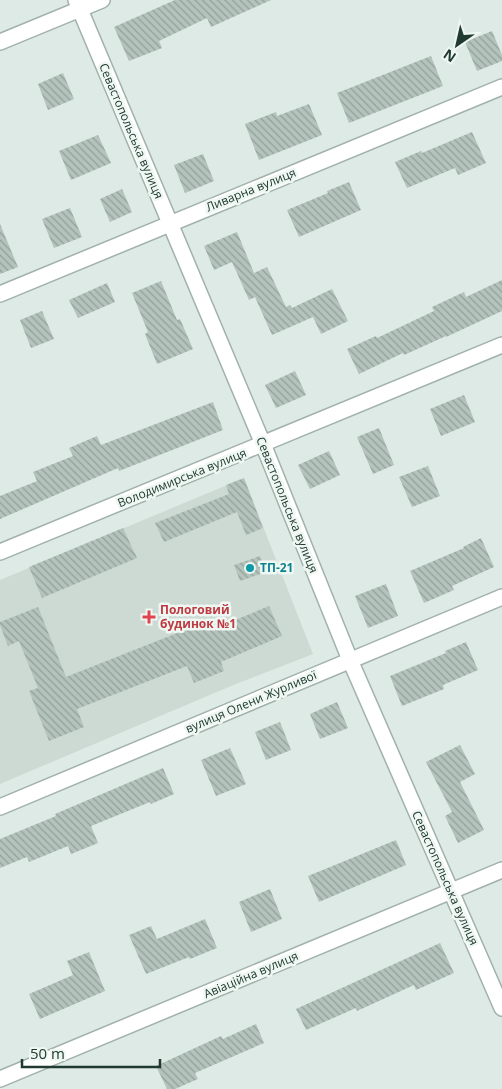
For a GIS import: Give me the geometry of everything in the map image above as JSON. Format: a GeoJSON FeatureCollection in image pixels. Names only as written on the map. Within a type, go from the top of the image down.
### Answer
{"type":"FeatureCollection","features":[{"type":"Feature","properties":{"kind":"street"},"geometry":{"type":"LineString","coordinates":[[0,42],[78,5],[102,0]]}},
{"type":"Feature","properties":{"kind":"street","name":"Севастопольська вулиця"},"geometry":{"type":"LineString","coordinates":[[78,5],[263,444],[350,660],[502,1008]]}},
{"type":"Feature","properties":{"kind":"street","name":"Ливарна вулиця"},"geometry":{"type":"LineString","coordinates":[[0,294],[502,87]]}},
{"type":"Feature","properties":{"kind":"street","name":"Володимирська вулиця"},"geometry":{"type":"LineString","coordinates":[[0,552],[502,345]]}},
{"type":"Feature","properties":{"kind":"street","name":"вулиця Олени Журливої"},"geometry":{"type":"LineString","coordinates":[[0,807],[502,597]]}},
{"type":"Feature","properties":{"kind":"street","name":"Авіаційна вулиця"},"geometry":{"type":"LineString","coordinates":[[0,1079],[502,870]]}},
{"type":"Feature","properties":{"kind":"shaded area","name":"Пологовий будинок №1"},"geometry":{"type":"Polygon","coordinates":[[[244,478],[313,654],[231,686],[0,784],[0,580],[244,478]]]}},
{"type":"Feature","properties":{"kind":"building"},"geometry":{"type":"Polygon","coordinates":[[[175,0],[271,0],[211,27],[207,18],[159,41],[162,48],[129,61],[114,27],[175,0]]]}},
{"type":"Feature","properties":{"kind":"building"},"geometry":{"type":"Polygon","coordinates":[[[492,31],[502,55],[502,61],[477,71],[465,42],[492,31]]]}},
{"type":"Feature","properties":{"kind":"building"},"geometry":{"type":"Polygon","coordinates":[[[431,56],[443,86],[349,123],[337,93],[431,56]]]}},
{"type":"Feature","properties":{"kind":"building"},"geometry":{"type":"Polygon","coordinates":[[[63,73],[74,99],[48,110],[38,84],[63,73]]]}},
{"type":"Feature","properties":{"kind":"building"},"geometry":{"type":"Polygon","coordinates":[[[309,104],[322,135],[259,160],[245,124],[276,112],[277,116],[309,104]]]}},
{"type":"Feature","properties":{"kind":"building"},"geometry":{"type":"Polygon","coordinates":[[[472,132],[486,163],[458,175],[455,168],[407,188],[395,162],[472,132]]]}},
{"type":"Feature","properties":{"kind":"building"},"geometry":{"type":"Polygon","coordinates":[[[98,135],[111,163],[71,180],[59,151],[98,135]]]}},
{"type":"Feature","properties":{"kind":"building"},"geometry":{"type":"Polygon","coordinates":[[[203,154],[214,181],[185,193],[174,165],[203,154]]]}},
{"type":"Feature","properties":{"kind":"building"},"geometry":{"type":"Polygon","coordinates":[[[349,182],[361,210],[299,237],[287,210],[349,182]]]}},
{"type":"Feature","properties":{"kind":"building"},"geometry":{"type":"Polygon","coordinates":[[[122,189],[132,212],[110,222],[100,199],[122,189]]]}},
{"type":"Feature","properties":{"kind":"building"},"geometry":{"type":"Polygon","coordinates":[[[70,208],[82,237],[54,248],[42,219],[70,208]]]}},
{"type":"Feature","properties":{"kind":"building"},"geometry":{"type":"Polygon","coordinates":[[[0,224],[18,267],[0,274],[0,224]]]}},
{"type":"Feature","properties":{"kind":"building"},"geometry":{"type":"Polygon","coordinates":[[[237,232],[254,273],[267,267],[286,307],[290,305],[292,308],[332,289],[348,321],[321,334],[313,317],[272,335],[255,297],[249,300],[232,262],[214,270],[204,246],[237,232]]]}},
{"type":"Feature","properties":{"kind":"building"},"geometry":{"type":"Polygon","coordinates":[[[502,280],[502,311],[359,374],[347,349],[376,336],[377,338],[434,311],[432,307],[464,292],[466,297],[502,280]]]}},
{"type":"Feature","properties":{"kind":"building"},"geometry":{"type":"Polygon","coordinates":[[[161,281],[177,320],[180,319],[193,349],[157,364],[145,334],[148,332],[132,293],[161,281]]]}},
{"type":"Feature","properties":{"kind":"building"},"geometry":{"type":"Polygon","coordinates":[[[107,283],[115,302],[78,318],[69,300],[107,283]]]}},
{"type":"Feature","properties":{"kind":"building"},"geometry":{"type":"Polygon","coordinates":[[[42,311],[54,339],[31,348],[20,320],[42,311]]]}},
{"type":"Feature","properties":{"kind":"building"},"geometry":{"type":"Polygon","coordinates":[[[295,371],[306,395],[276,408],[265,385],[295,371]]]}},
{"type":"Feature","properties":{"kind":"building"},"geometry":{"type":"Polygon","coordinates":[[[464,395],[475,422],[441,436],[430,409],[464,395]]]}},
{"type":"Feature","properties":{"kind":"building"},"geometry":{"type":"Polygon","coordinates":[[[213,402],[223,430],[119,471],[118,468],[0,519],[0,496],[37,481],[33,472],[73,456],[69,448],[97,436],[101,445],[213,402]]]}},
{"type":"Feature","properties":{"kind":"building"},"geometry":{"type":"Polygon","coordinates":[[[379,428],[394,465],[373,474],[357,437],[379,428]]]}},
{"type":"Feature","properties":{"kind":"building"},"geometry":{"type":"Polygon","coordinates":[[[329,451],[340,475],[310,489],[298,465],[329,451]]]}},
{"type":"Feature","properties":{"kind":"building"},"geometry":{"type":"Polygon","coordinates":[[[428,466],[440,496],[412,507],[399,477],[428,466]]]}},
{"type":"Feature","properties":{"kind":"building"},"geometry":{"type":"Polygon","coordinates":[[[244,478],[263,528],[246,535],[237,512],[164,542],[155,523],[229,494],[226,485],[244,478]]]}},
{"type":"Feature","properties":{"kind":"building"},"geometry":{"type":"Polygon","coordinates":[[[123,528],[137,558],[42,598],[29,567],[123,528]]]}},
{"type":"Feature","properties":{"kind":"building"},"geometry":{"type":"Polygon","coordinates":[[[481,538],[494,567],[452,586],[454,590],[424,603],[410,571],[464,548],[481,538]]]}},
{"type":"Feature","properties":{"kind":"building","name":"ТП-21"},"geometry":{"type":"Polygon","coordinates":[[[260,556],[266,572],[240,581],[234,565],[260,556]]]}},
{"type":"Feature","properties":{"kind":"building"},"geometry":{"type":"Polygon","coordinates":[[[386,584],[398,616],[368,628],[355,596],[386,584]]]}},
{"type":"Feature","properties":{"kind":"building"},"geometry":{"type":"Polygon","coordinates":[[[269,606],[282,636],[221,662],[224,671],[194,683],[187,666],[77,709],[84,727],[49,741],[29,691],[38,688],[19,641],[8,646],[0,625],[0,622],[38,607],[66,677],[205,622],[209,631],[269,606]]]}},
{"type":"Feature","properties":{"kind":"building"},"geometry":{"type":"Polygon","coordinates":[[[466,642],[478,670],[443,685],[444,689],[402,706],[390,676],[446,653],[445,651],[466,642]]]}},
{"type":"Feature","properties":{"kind":"building"},"geometry":{"type":"Polygon","coordinates":[[[337,702],[348,728],[320,739],[310,714],[337,702]]]}},
{"type":"Feature","properties":{"kind":"building"},"geometry":{"type":"Polygon","coordinates":[[[280,722],[291,750],[266,760],[255,732],[280,722]]]}},
{"type":"Feature","properties":{"kind":"building"},"geometry":{"type":"Polygon","coordinates":[[[460,745],[475,774],[460,782],[484,830],[458,843],[445,816],[452,812],[426,762],[460,745]]]}},
{"type":"Feature","properties":{"kind":"building"},"geometry":{"type":"Polygon","coordinates":[[[230,748],[246,784],[216,796],[201,760],[230,748]]]}},
{"type":"Feature","properties":{"kind":"building"},"geometry":{"type":"Polygon","coordinates":[[[163,768],[174,794],[91,826],[98,843],[71,854],[68,846],[29,862],[27,857],[0,868],[0,839],[163,768]]]}},
{"type":"Feature","properties":{"kind":"building"},"geometry":{"type":"Polygon","coordinates":[[[396,840],[406,865],[319,902],[308,876],[396,840]]]}},
{"type":"Feature","properties":{"kind":"building"},"geometry":{"type":"Polygon","coordinates":[[[270,889],[282,919],[251,932],[239,902],[270,889]]]}},
{"type":"Feature","properties":{"kind":"building"},"geometry":{"type":"Polygon","coordinates":[[[205,919],[217,948],[146,974],[129,935],[151,926],[157,939],[205,919]]]}},
{"type":"Feature","properties":{"kind":"building"},"geometry":{"type":"Polygon","coordinates":[[[440,943],[454,973],[416,990],[414,985],[357,1011],[356,1008],[306,1030],[296,1009],[440,943]]]}},
{"type":"Feature","properties":{"kind":"building"},"geometry":{"type":"Polygon","coordinates":[[[89,952],[105,991],[40,1019],[29,994],[73,975],[67,961],[89,952]]]}},
{"type":"Feature","properties":{"kind":"building"},"geometry":{"type":"Polygon","coordinates":[[[256,1024],[264,1043],[195,1073],[198,1079],[175,1089],[167,1089],[156,1066],[221,1036],[223,1039],[256,1024]]]}},
{"type":"Feature","properties":{"kind":"place","name":"ТП-21"},"geometry":{"type":"Point","coordinates":[250,568]}},
{"type":"Feature","properties":{"kind":"place","name":"Пологовий будинок №1"},"geometry":{"type":"Point","coordinates":[149,617]}}]}
